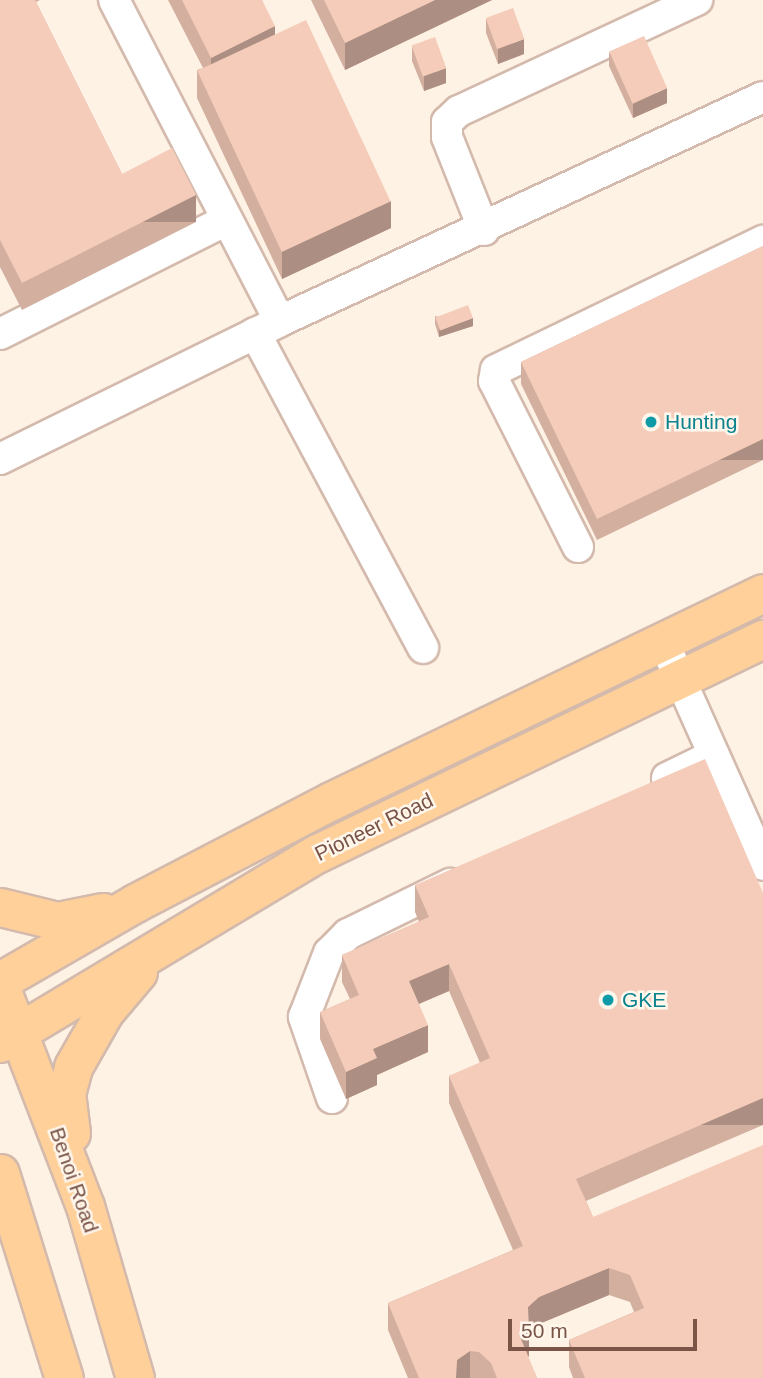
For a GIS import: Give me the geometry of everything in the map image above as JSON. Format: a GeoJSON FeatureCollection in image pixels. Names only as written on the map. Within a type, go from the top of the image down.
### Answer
{"type":"FeatureCollection","features":[{"type":"Feature","properties":{"kind":"main road","name":"Pioneer Road"},"geometry":{"type":"LineString","coordinates":[[0,983],[135,903],[331,801],[763,593]]}},
{"type":"Feature","properties":{"kind":"main road","name":"Pioneer Road"},"geometry":{"type":"LineString","coordinates":[[10,1037],[318,853],[763,639]]}},
{"type":"Feature","properties":{"kind":"main road"},"geometry":{"type":"LineString","coordinates":[[0,907],[58,921],[135,903]]}},
{"type":"Feature","properties":{"kind":"main road"},"geometry":{"type":"LineString","coordinates":[[85,1206],[66,1094],[73,1067],[105,1011],[157,950]]}},
{"type":"Feature","properties":{"kind":"main road","name":"Benoi Road"},"geometry":{"type":"LineString","coordinates":[[0,983],[10,1037],[85,1206],[135,1378]]}},
{"type":"Feature","properties":{"kind":"main road"},"geometry":{"type":"LineString","coordinates":[[2,1184],[64,1378]]}},
{"type":"Feature","properties":{"kind":"lane"},"geometry":{"type":"LineString","coordinates":[[114,0],[227,220],[267,327],[423,648]]}},
{"type":"Feature","properties":{"kind":"lane"},"geometry":{"type":"LineString","coordinates":[[484,230],[447,137],[447,122],[460,111],[697,0]]}},
{"type":"Feature","properties":{"kind":"lane"},"geometry":{"type":"LineString","coordinates":[[0,459],[267,327],[484,230],[763,97]]}},
{"type":"Feature","properties":{"kind":"lane"},"geometry":{"type":"LineString","coordinates":[[0,334],[227,220]]}},
{"type":"Feature","properties":{"kind":"lane"},"geometry":{"type":"LineString","coordinates":[[578,547],[494,381],[496,370],[763,242]]}},
{"type":"Feature","properties":{"kind":"lane"},"geometry":{"type":"LineString","coordinates":[[663,641],[763,865]]}},
{"type":"Feature","properties":{"kind":"lane"},"geometry":{"type":"LineString","coordinates":[[641,791],[714,755]]}},
{"type":"Feature","properties":{"kind":"lane"},"geometry":{"type":"LineString","coordinates":[[332,1098],[304,1017],[329,953],[348,934],[482,869]]}},
{"type":"Feature","properties":{"kind":"building"},"geometry":{"type":"Polygon","coordinates":[[[0,0],[35,0],[122,174],[172,148],[196,195],[22,283],[0,240],[0,0]]]}},
{"type":"Feature","properties":{"kind":"building"},"geometry":{"type":"Polygon","coordinates":[[[182,0],[262,0],[275,26],[211,58],[182,0]]]}},
{"type":"Feature","properties":{"kind":"building"},"geometry":{"type":"Polygon","coordinates":[[[324,0],[435,0],[345,43],[324,0]]]}},
{"type":"Feature","properties":{"kind":"building"},"geometry":{"type":"Polygon","coordinates":[[[513,8],[524,39],[497,49],[486,18],[513,8]]]}},
{"type":"Feature","properties":{"kind":"building"},"geometry":{"type":"Polygon","coordinates":[[[306,20],[391,201],[282,252],[197,71],[306,20]]]}},
{"type":"Feature","properties":{"kind":"building"},"geometry":{"type":"Polygon","coordinates":[[[644,36],[667,88],[632,104],[609,51],[644,36]]]}},
{"type":"Feature","properties":{"kind":"building"},"geometry":{"type":"Polygon","coordinates":[[[435,37],[446,68],[423,77],[412,46],[435,37]]]}},
{"type":"Feature","properties":{"kind":"building","name":"Hunting"},"geometry":{"type":"Polygon","coordinates":[[[763,246],[763,439],[597,519],[521,362],[763,246]]]}},
{"type":"Feature","properties":{"kind":"building"},"geometry":{"type":"Polygon","coordinates":[[[468,305],[473,318],[440,331],[435,318],[468,305]]]}},
{"type":"Feature","properties":{"kind":"building"},"geometry":{"type":"Polygon","coordinates":[[[705,759],[763,893],[763,1098],[576,1179],[593,1217],[763,1145],[763,1378],[585,1378],[569,1340],[644,1308],[630,1275],[609,1268],[539,1297],[528,1307],[529,1329],[519,1334],[537,1378],[497,1378],[491,1363],[479,1352],[470,1351],[457,1360],[456,1378],[419,1378],[388,1303],[523,1246],[449,1076],[490,1058],[449,964],[409,981],[428,1025],[373,1049],[377,1058],[346,1072],[320,1012],[359,995],[342,955],[429,917],[415,885],[705,759]]]}},
{"type":"Feature","properties":{"kind":"place","name":"Hunting"},"geometry":{"type":"Point","coordinates":[651,422]}},
{"type":"Feature","properties":{"kind":"place","name":"GKE"},"geometry":{"type":"Point","coordinates":[608,1000]}}]}
